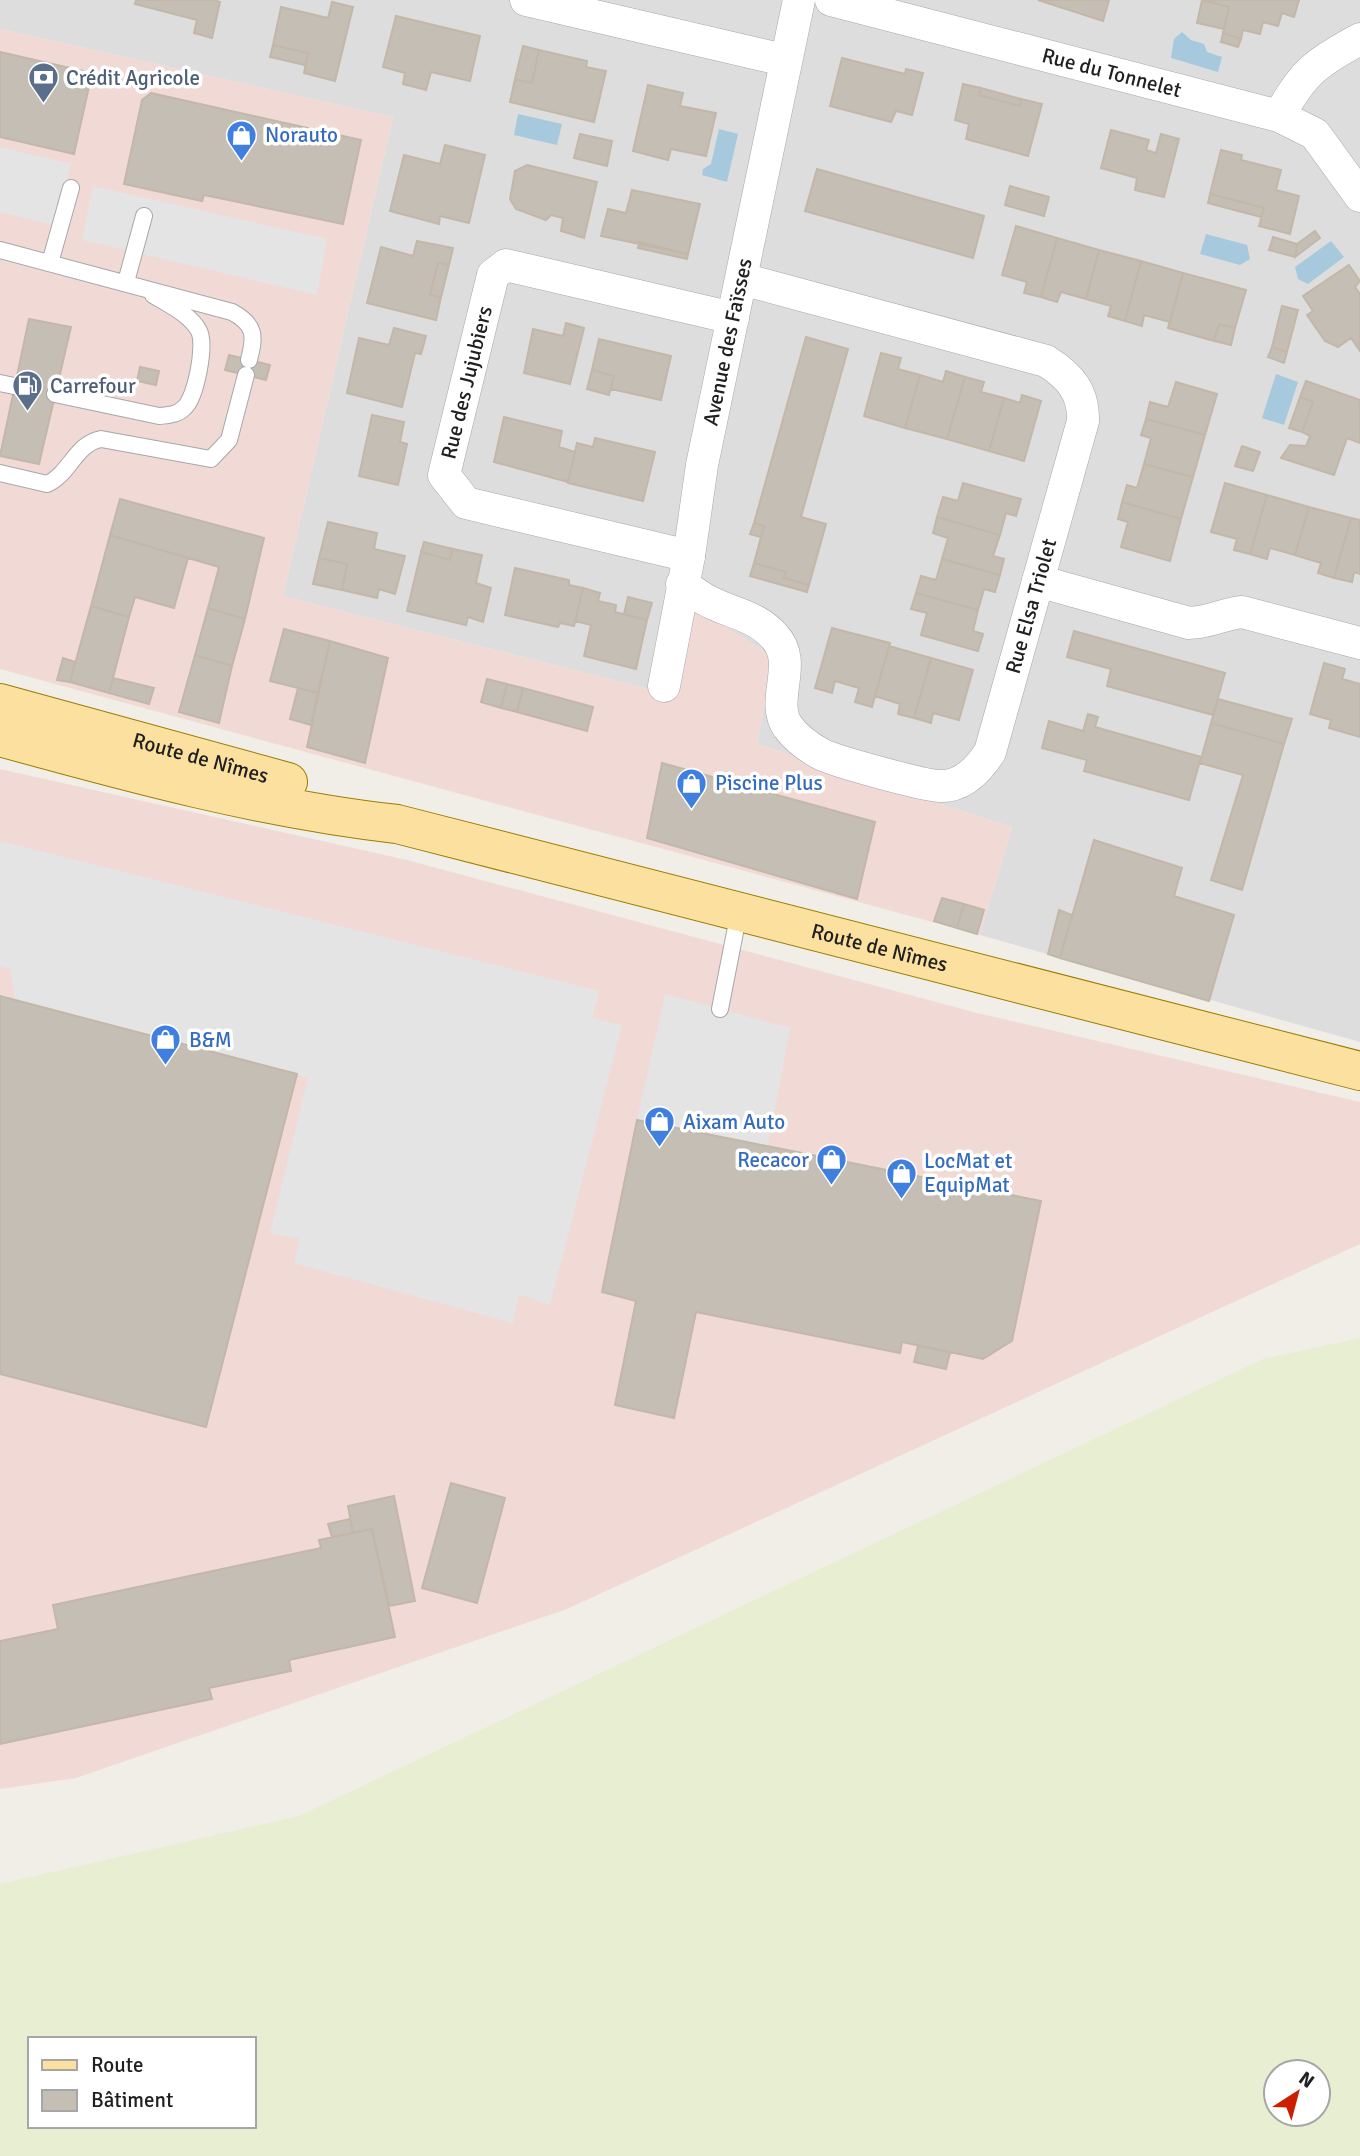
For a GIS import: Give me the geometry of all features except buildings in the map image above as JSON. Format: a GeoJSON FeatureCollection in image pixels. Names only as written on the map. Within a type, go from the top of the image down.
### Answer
{"type":"FeatureCollection","features":[{"type":"Feature","properties":{"kind":"main road","name":"Route de Nîmes"},"geometry":{"type":"LineString","coordinates":[[0,703],[338,797],[397,824]]}},
{"type":"Feature","properties":{"kind":"main road","name":"Route de Nîmes"},"geometry":{"type":"LineString","coordinates":[[0,737],[111,767],[332,817],[397,824],[1360,1071]]}},
{"type":"Feature","properties":{"kind":"street","name":"Avenue des Faïsses"},"geometry":{"type":"LineString","coordinates":[[664,686],[702,465],[742,279],[784,60],[799,0]]}},
{"type":"Feature","properties":{"kind":"street","name":"Rue du Tonnelet"},"geometry":{"type":"LineString","coordinates":[[831,0],[1279,116],[1302,125],[1315,134],[1360,196]]}},
{"type":"Feature","properties":{"kind":"street"},"geometry":{"type":"LineString","coordinates":[[546,2],[784,60]]}},
{"type":"Feature","properties":{"kind":"street"},"geometry":{"type":"LineString","coordinates":[[1279,116],[1302,78],[1321,60],[1360,39]]}},
{"type":"Feature","properties":{"kind":"street","name":"Rue des Jujubiers"},"geometry":{"type":"LineString","coordinates":[[686,570],[466,503],[444,475],[493,275],[506,265],[733,318]]}},
{"type":"Feature","properties":{"kind":"street","name":"Rue Elsa Triolet"},"geometry":{"type":"LineString","coordinates":[[686,570],[713,603],[762,624],[777,638],[785,654],[786,674],[781,702],[786,725],[802,743],[823,755],[940,787],[961,781],[979,768],[989,751],[1083,421],[1083,404],[1077,388],[1064,372],[1046,361],[742,279]]}},
{"type":"Feature","properties":{"kind":"street"},"geometry":{"type":"LineString","coordinates":[[1038,581],[1189,623],[1205,623],[1242,612],[1360,643]]}},
{"type":"Feature","properties":{"kind":"lane"},"geometry":{"type":"LineString","coordinates":[[50,263],[71,188]]}},
{"type":"Feature","properties":{"kind":"lane"},"geometry":{"type":"LineString","coordinates":[[133,284],[144,216]]}},
{"type":"Feature","properties":{"kind":"lane"},"geometry":{"type":"LineString","coordinates":[[0,250],[232,312],[252,326],[255,337],[229,440],[211,459],[101,439],[90,441],[56,481],[47,484],[0,473]]}},
{"type":"Feature","properties":{"kind":"lane"},"geometry":{"type":"LineString","coordinates":[[55,394],[159,416],[173,415],[186,407],[194,391],[203,344],[199,330],[186,316],[133,284]]}},
{"type":"Feature","properties":{"kind":"lane"},"geometry":{"type":"LineString","coordinates":[[720,1009],[739,912]]}},
{"type":"Feature","properties":{"kind":"shaded area"},"geometry":{"type":"Polygon","coordinates":[[[0,0],[1360,0],[1360,1042],[980,935],[1012,827],[757,744],[773,657],[693,606],[676,696],[283,596],[393,117],[0,29],[0,0]]]}},
{"type":"Feature","properties":{"kind":"shaded area"},"geometry":{"type":"Polygon","coordinates":[[[0,29],[393,117],[283,596],[676,696],[693,605],[773,657],[757,744],[1012,827],[980,935],[0,669],[0,29]]]}},
{"type":"Feature","properties":{"kind":"shaded area"},"geometry":{"type":"Polygon","coordinates":[[[0,147],[71,164],[54,225],[0,212],[0,147]]]}},
{"type":"Feature","properties":{"kind":"shaded area"},"geometry":{"type":"Polygon","coordinates":[[[93,186],[327,239],[317,295],[82,240],[93,186]]]}},
{"type":"Feature","properties":{"kind":"shaded area"},"geometry":{"type":"Polygon","coordinates":[[[0,769],[407,860],[977,1013],[1360,1102],[1360,1244],[567,1609],[76,1778],[0,1789],[0,769]]]}},
{"type":"Feature","properties":{"kind":"shaded area"},"geometry":{"type":"Polygon","coordinates":[[[0,841],[599,991],[592,1018],[622,1025],[550,1305],[519,1294],[513,1323],[294,1263],[300,1239],[270,1233],[308,1078],[15,1000],[10,969],[0,966],[0,841]]]}},
{"type":"Feature","properties":{"kind":"shaded area"},"geometry":{"type":"Polygon","coordinates":[[[665,994],[790,1028],[768,1147],[637,1120],[665,994]]]}},
{"type":"Feature","properties":{"kind":"green space"},"geometry":{"type":"Polygon","coordinates":[[[1360,1338],[1360,2156],[0,2156],[0,1884],[299,1816],[1263,1359],[1360,1338]]]}},
{"type":"Feature","properties":{"kind":"water"},"geometry":{"type":"Polygon","coordinates":[[[1182,32],[1191,40],[1204,44],[1207,52],[1222,57],[1218,72],[1171,58],[1174,39],[1182,32]]]}},
{"type":"Feature","properties":{"kind":"water"},"geometry":{"type":"Polygon","coordinates":[[[518,114],[562,124],[557,145],[514,135],[518,114]]]}},
{"type":"Feature","properties":{"kind":"water"},"geometry":{"type":"Polygon","coordinates":[[[719,129],[738,134],[727,182],[702,175],[703,169],[711,164],[719,129]]]}},
{"type":"Feature","properties":{"kind":"water"},"geometry":{"type":"Polygon","coordinates":[[[1206,234],[1247,245],[1250,259],[1240,265],[1200,254],[1206,234]]]}},
{"type":"Feature","properties":{"kind":"water"},"geometry":{"type":"Polygon","coordinates":[[[1331,241],[1344,257],[1308,284],[1298,279],[1295,267],[1331,241]]]}},
{"type":"Feature","properties":{"kind":"water"},"geometry":{"type":"Polygon","coordinates":[[[1276,374],[1298,382],[1284,425],[1262,418],[1276,374]]]}},
{"type":"Feature","properties":{"kind":"place","name":"Crédit Agricole"},"geometry":{"type":"Point","coordinates":[43,105]}},
{"type":"Feature","properties":{"kind":"place","name":"Norauto"},"geometry":{"type":"Point","coordinates":[242,162]}},
{"type":"Feature","properties":{"kind":"place","name":"Carrefour"},"geometry":{"type":"Point","coordinates":[27,413]}},
{"type":"Feature","properties":{"kind":"place","name":"Piscine Plus"},"geometry":{"type":"Point","coordinates":[692,810]}},
{"type":"Feature","properties":{"kind":"place","name":"B&M"},"geometry":{"type":"Point","coordinates":[166,1067]}},
{"type":"Feature","properties":{"kind":"place","name":"Aixam Auto"},"geometry":{"type":"Point","coordinates":[660,1149]}},
{"type":"Feature","properties":{"kind":"place","name":"Recacor"},"geometry":{"type":"Point","coordinates":[832,1187]}},
{"type":"Feature","properties":{"kind":"place","name":"LocMat et EquipMat"},"geometry":{"type":"Point","coordinates":[901,1200]}}]}
